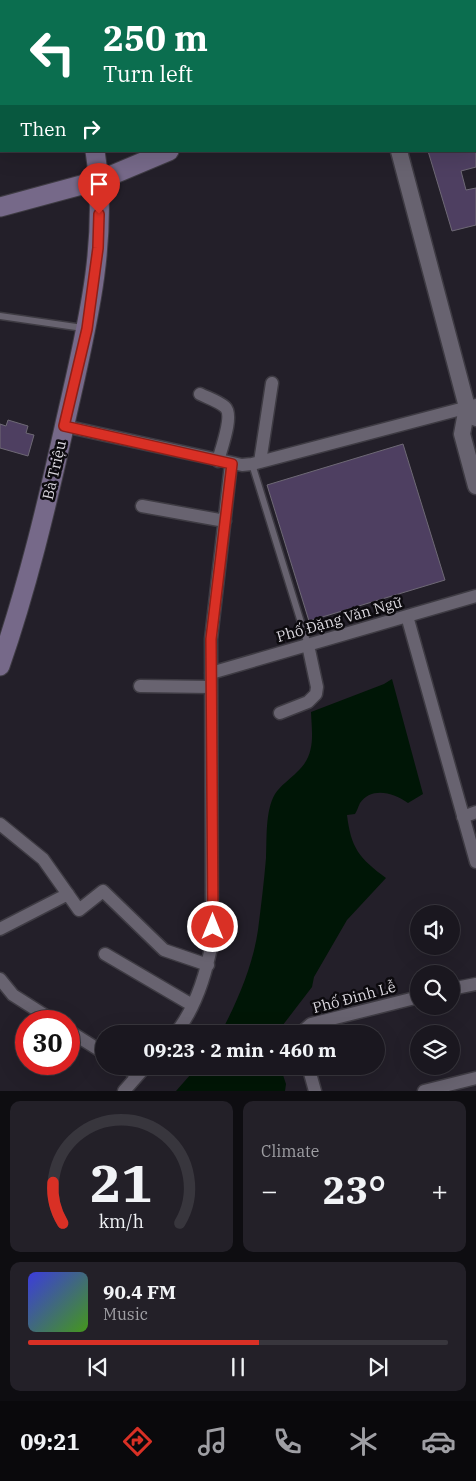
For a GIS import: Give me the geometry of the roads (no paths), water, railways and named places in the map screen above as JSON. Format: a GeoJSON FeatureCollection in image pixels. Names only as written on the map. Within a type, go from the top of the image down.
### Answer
{"type":"FeatureCollection","features":[{"type":"Feature","properties":{"kind":"main road","name":"Bà Triệu"},"geometry":{"type":"LineString","coordinates":[[0,666],[18,615],[41,531],[87,329],[98,248],[100,180],[95,152]]}},
{"type":"Feature","properties":{"kind":"main road"},"geometry":{"type":"LineString","coordinates":[[0,207],[100,180],[166,152]]}},
{"type":"Feature","properties":{"kind":"street"},"geometry":{"type":"LineString","coordinates":[[399,152],[473,410],[462,434],[476,486]]}},
{"type":"Feature","properties":{"kind":"street"},"geometry":{"type":"LineString","coordinates":[[256,463],[272,383]]}},
{"type":"Feature","properties":{"kind":"street"},"geometry":{"type":"LineString","coordinates":[[200,394],[225,407],[228,412],[229,420],[218,461]]}},
{"type":"Feature","properties":{"kind":"street"},"geometry":{"type":"LineString","coordinates":[[64,426],[232,464],[256,463],[473,410]]}},
{"type":"Feature","properties":{"kind":"street"},"geometry":{"type":"LineString","coordinates":[[180,1025],[202,983],[208,965],[213,927],[211,639],[232,464]]}},
{"type":"Feature","properties":{"kind":"street"},"geometry":{"type":"LineString","coordinates":[[142,506],[225,521]]}},
{"type":"Feature","properties":{"kind":"street","name":"Phố Đặng Văn Ngữ"},"geometry":{"type":"LineString","coordinates":[[211,673],[476,596]]}},
{"type":"Feature","properties":{"kind":"street"},"geometry":{"type":"LineString","coordinates":[[407,616],[476,862]]}},
{"type":"Feature","properties":{"kind":"street"},"geometry":{"type":"LineString","coordinates":[[280,713],[308,702],[316,694],[317,687],[308,645]]}},
{"type":"Feature","properties":{"kind":"street"},"geometry":{"type":"LineString","coordinates":[[140,686],[211,687]]}},
{"type":"Feature","properties":{"kind":"street"},"geometry":{"type":"LineString","coordinates":[[464,817],[476,812]]}},
{"type":"Feature","properties":{"kind":"street"},"geometry":{"type":"LineString","coordinates":[[0,824],[43,859],[79,910],[103,891],[164,950],[208,965]]}},
{"type":"Feature","properties":{"kind":"street"},"geometry":{"type":"LineString","coordinates":[[0,929],[68,894]]}},
{"type":"Feature","properties":{"kind":"street"},"geometry":{"type":"LineString","coordinates":[[105,954],[192,1005]]}},
{"type":"Feature","properties":{"kind":"street"},"geometry":{"type":"LineString","coordinates":[[0,979],[13,995],[37,1010]]}},
{"type":"Feature","properties":{"kind":"street"},"geometry":{"type":"LineString","coordinates":[[460,988],[476,984]]}},
{"type":"Feature","properties":{"kind":"street","name":"Phố Đinh Lễ"},"geometry":{"type":"LineString","coordinates":[[311,1025],[410,999]]}},
{"type":"Feature","properties":{"kind":"street"},"geometry":{"type":"LineString","coordinates":[[80,1038],[95,1048]]}},
{"type":"Feature","properties":{"kind":"street"},"geometry":{"type":"LineString","coordinates":[[124,1091],[138,1075]]}},
{"type":"Feature","properties":{"kind":"street"},"geometry":{"type":"LineString","coordinates":[[311,1075],[315,1091]]}},
{"type":"Feature","properties":{"kind":"street"},"geometry":{"type":"LineString","coordinates":[[424,1091],[476,1078]]}},
{"type":"Feature","properties":{"kind":"lane"},"geometry":{"type":"LineString","coordinates":[[0,316],[87,329]]}},
{"type":"Feature","properties":{"kind":"lane"},"geometry":{"type":"LineString","coordinates":[[256,463],[308,645]]}}]}
